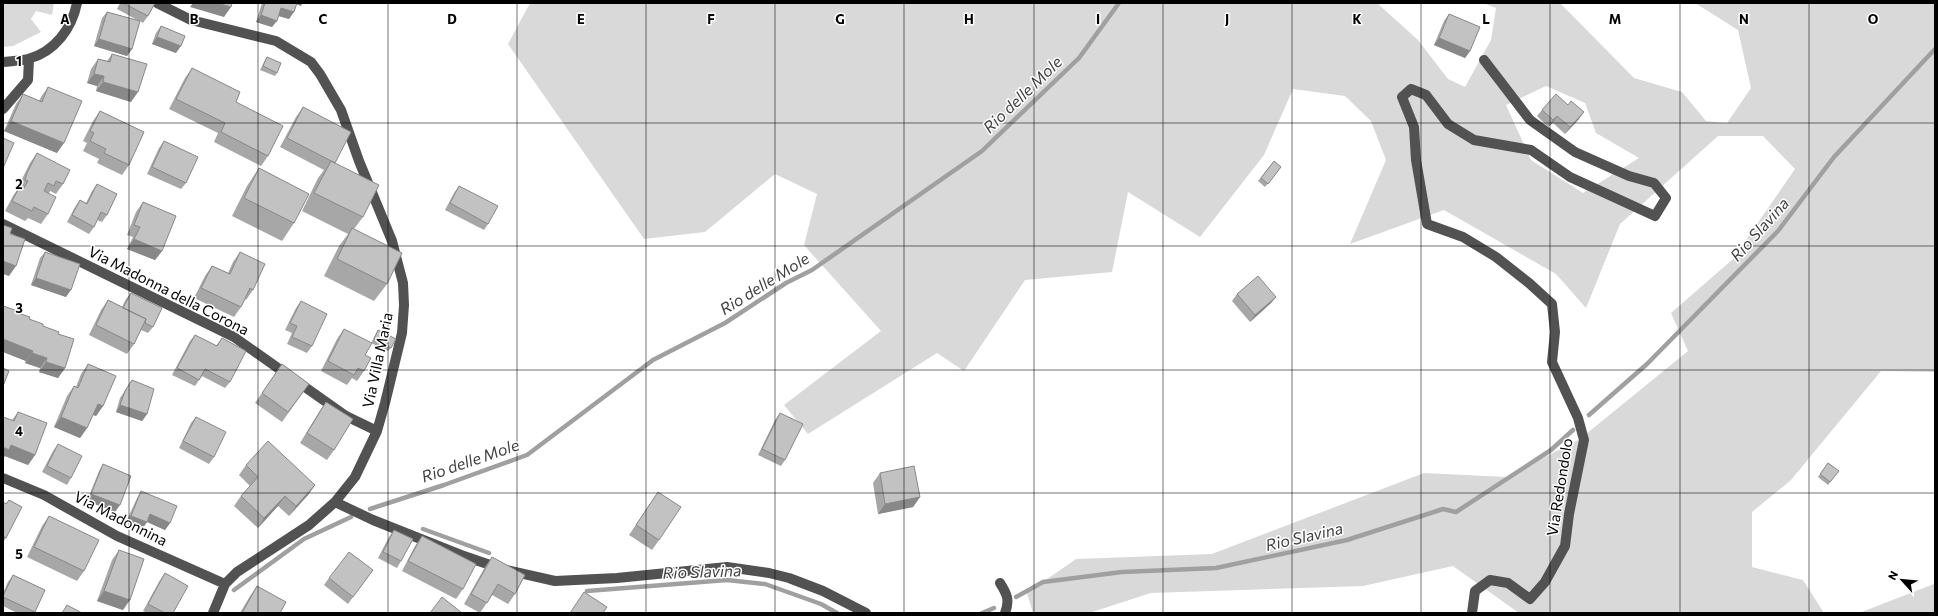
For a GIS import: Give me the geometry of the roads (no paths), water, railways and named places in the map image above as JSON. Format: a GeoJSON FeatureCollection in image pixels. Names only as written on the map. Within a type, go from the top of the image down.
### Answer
{"type":"FeatureCollection","features":[{"type":"Feature","properties":{"kind":"street"},"geometry":{"type":"LineString","coordinates":[[3,62],[29,59],[54,46],[74,18],[77,3]]}},
{"type":"Feature","properties":{"kind":"street","name":"Via Villa Maria"},"geometry":{"type":"LineString","coordinates":[[157,3],[191,20],[276,41],[290,48],[311,62],[320,74],[341,110],[359,161],[392,241],[403,282],[404,305],[402,333],[377,431],[355,477],[335,502],[309,525],[249,562],[237,572],[225,584],[213,613]]}},
{"type":"Feature","properties":{"kind":"street"},"geometry":{"type":"LineString","coordinates":[[3,109],[28,80],[29,59]]}},
{"type":"Feature","properties":{"kind":"street","name":"Via Redondolo"},"geometry":{"type":"LineString","coordinates":[[1472,613],[1475,591],[1490,580],[1508,583],[1530,599],[1546,582],[1565,546],[1569,514],[1584,440],[1578,418],[1552,362],[1555,332],[1552,304],[1529,283],[1496,257],[1463,237],[1426,224],[1416,160],[1414,127],[1402,97],[1411,89],[1426,95],[1448,124],[1474,140],[1531,150],[1570,177],[1655,216],[1666,198],[1654,183],[1629,176],[1575,152],[1530,120],[1484,60]]}},
{"type":"Feature","properties":{"kind":"street","name":"Via Madonna della Corona"},"geometry":{"type":"LineString","coordinates":[[3,224],[234,337],[346,416],[377,431]]}},
{"type":"Feature","properties":{"kind":"street","name":"Via Madonnina"},"geometry":{"type":"LineString","coordinates":[[3,478],[44,495],[116,536],[225,584]]}},
{"type":"Feature","properties":{"kind":"street"},"geometry":{"type":"LineString","coordinates":[[335,502],[373,520],[461,555],[502,569],[555,581],[610,579],[727,567],[769,573],[789,578],[823,591],[866,613]]}},
{"type":"Feature","properties":{"kind":"street"},"geometry":{"type":"LineString","coordinates":[[1000,583],[1007,594],[1009,604],[1005,613]]}},
{"type":"Feature","properties":{"kind":"waterway","name":"Rio delle Mole"},"geometry":{"type":"LineString","coordinates":[[370,509],[444,485],[527,455],[653,360],[725,323],[786,283],[812,270],[982,151],[1079,58],[1119,3]]}},
{"type":"Feature","properties":{"kind":"waterway","name":"Rio Slavina"},"geometry":{"type":"LineString","coordinates":[[1589,415],[1647,364],[1778,231],[1834,157],[1935,49]]}},
{"type":"Feature","properties":{"kind":"waterway","name":"Rio Slavina"},"geometry":{"type":"LineString","coordinates":[[1016,597],[1043,582],[1122,572],[1216,568],[1347,540],[1443,509],[1456,512],[1551,450],[1573,430]]}},
{"type":"Feature","properties":{"kind":"waterway","name":"Rio delle Mole"},"geometry":{"type":"LineString","coordinates":[[234,590],[304,539],[351,517]]}},
{"type":"Feature","properties":{"kind":"waterway","name":"Rio Slavina"},"geometry":{"type":"LineString","coordinates":[[423,529],[489,553]]}},
{"type":"Feature","properties":{"kind":"waterway","name":"Rio Slavina"},"geometry":{"type":"LineString","coordinates":[[587,591],[727,580],[765,584],[821,604],[837,613]]}},
{"type":"Feature","properties":{"kind":"waterway","name":"Rio Slavina"},"geometry":{"type":"LineString","coordinates":[[982,613],[994,608]]}}]}
